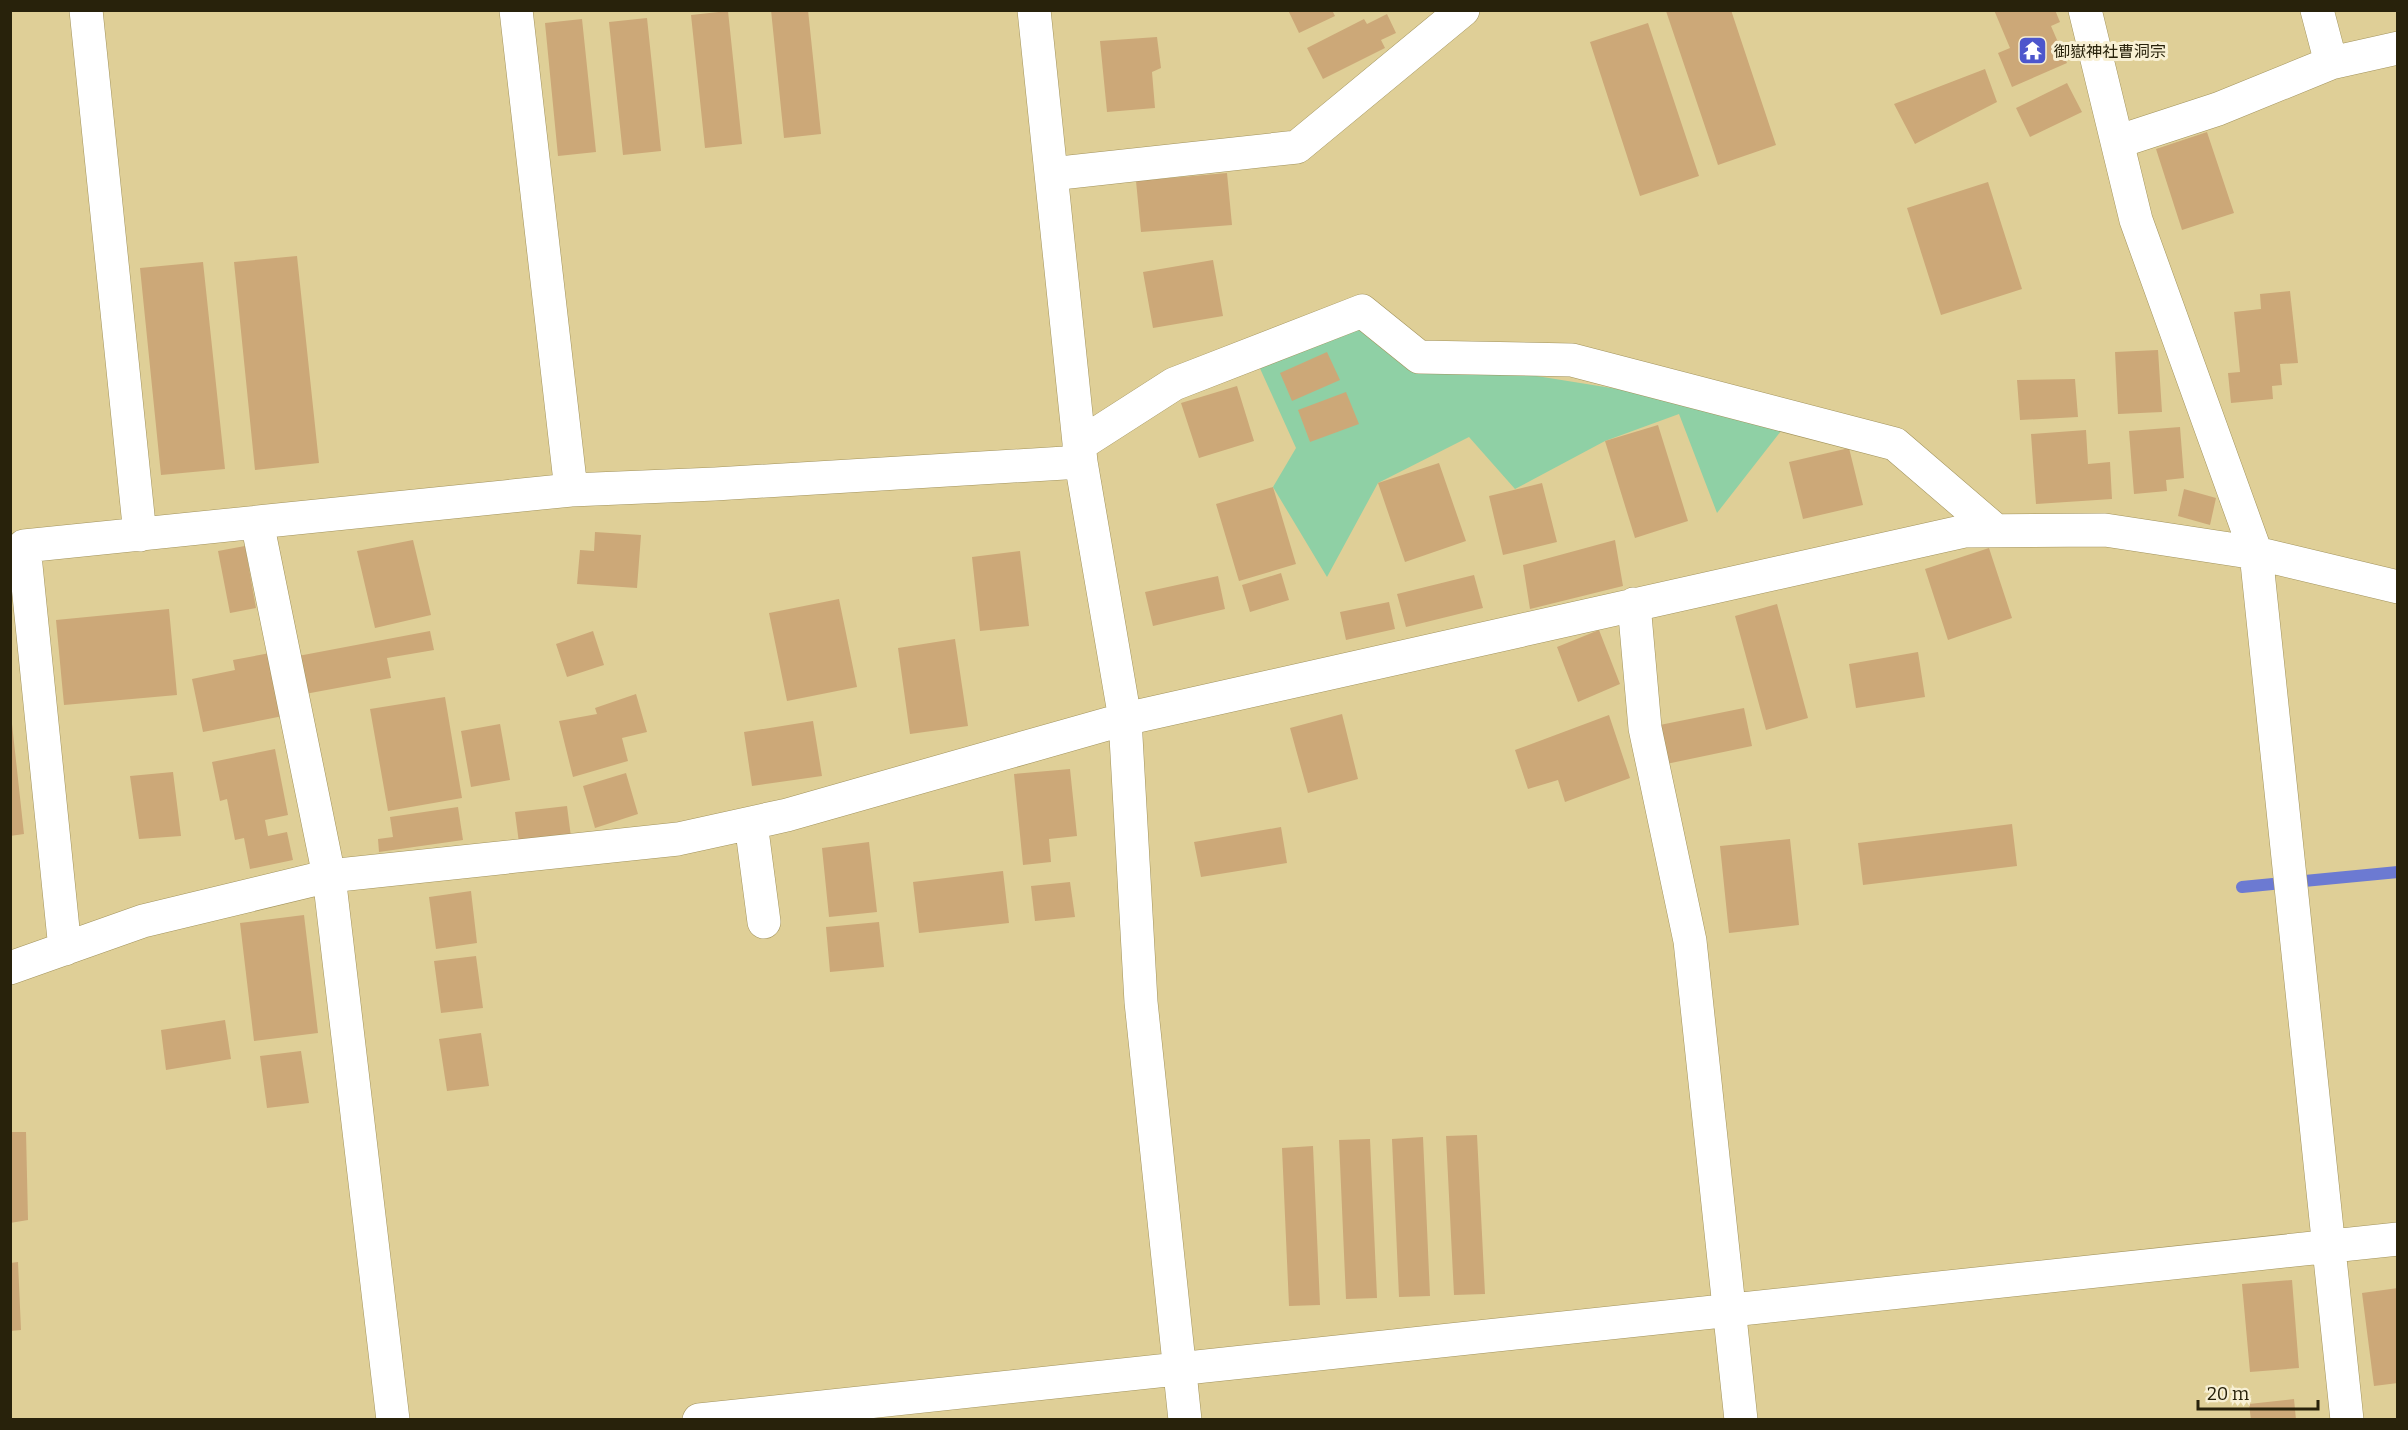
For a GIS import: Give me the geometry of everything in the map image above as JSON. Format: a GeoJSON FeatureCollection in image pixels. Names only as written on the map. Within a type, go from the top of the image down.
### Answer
{"type":"FeatureCollection","features":[{"type":"Feature","properties":{"kind":"street"},"geometry":{"type":"LineString","coordinates":[[86,10],[140,535]]}},
{"type":"Feature","properties":{"kind":"street"},"geometry":{"type":"LineString","coordinates":[[516,10],[571,490]]}},
{"type":"Feature","properties":{"kind":"street"},"geometry":{"type":"LineString","coordinates":[[1034,10],[1080,453],[1125,719],[1141,1002],[1185,1419]]}},
{"type":"Feature","properties":{"kind":"street"},"geometry":{"type":"LineString","coordinates":[[1050,174],[1297,147],[1463,10]]}},
{"type":"Feature","properties":{"kind":"street"},"geometry":{"type":"LineString","coordinates":[[2085,10],[2136,220],[2256,553],[2347,1419]]}},
{"type":"Feature","properties":{"kind":"street"},"geometry":{"type":"LineString","coordinates":[[2317,10],[2331,63]]}},
{"type":"Feature","properties":{"kind":"street"},"geometry":{"type":"LineString","coordinates":[[2117,142],[2218,109],[2331,63],[2397,48]]}},
{"type":"Feature","properties":{"kind":"street"},"geometry":{"type":"LineString","coordinates":[[65,949],[17,547],[571,490],[715,484],[1080,453],[1174,384],[1362,311],[1419,357],[1572,360],[1895,444],[1994,530]]}},
{"type":"Feature","properties":{"kind":"street"},"geometry":{"type":"LineString","coordinates":[[257,522],[329,876],[393,1419]]}},
{"type":"Feature","properties":{"kind":"street"},"geometry":{"type":"LineString","coordinates":[[10,968],[143,921],[329,876],[678,839],[787,815],[1125,719],[1954,534],[1994,530],[2105,530],[2256,553],[2397,587]]}},
{"type":"Feature","properties":{"kind":"street"},"geometry":{"type":"LineString","coordinates":[[1634,604],[1645,728],[1690,941],[1741,1419]]}},
{"type":"Feature","properties":{"kind":"street"},"geometry":{"type":"LineString","coordinates":[[751,823],[764,922]]}},
{"type":"Feature","properties":{"kind":"street"},"geometry":{"type":"LineString","coordinates":[[699,1419],[1179,1370],[2397,1239]]}},
{"type":"Feature","properties":{"kind":"green space"},"geometry":{"type":"Polygon","coordinates":[[[1362,311],[1419,357],[1792,417],[1717,513],[1679,414],[1605,441],[1515,489],[1469,437],[1378,483],[1327,577],[1273,487],[1296,448],[1253,353],[1362,311]]]}},
{"type":"Feature","properties":{"kind":"building"},"geometry":{"type":"Polygon","coordinates":[[[771,10],[808,10],[821,134],[784,138],[771,10]]]}},
{"type":"Feature","properties":{"kind":"building"},"geometry":{"type":"Polygon","coordinates":[[[1288,10],[1332,10],[1335,16],[1299,33],[1288,10]]]}},
{"type":"Feature","properties":{"kind":"building"},"geometry":{"type":"Polygon","coordinates":[[[1731,10],[1776,145],[1718,165],[1666,11],[1731,10]]]}},
{"type":"Feature","properties":{"kind":"building","name":"御嶽神社曹洞宗"},"geometry":{"type":"Polygon","coordinates":[[[1994,10],[2055,10],[2060,22],[2051,26],[2067,63],[2012,87],[1998,53],[2010,48],[1994,10]]]}},
{"type":"Feature","properties":{"kind":"building"},"geometry":{"type":"Polygon","coordinates":[[[728,11],[742,144],[705,148],[691,15],[728,11]]]}},
{"type":"Feature","properties":{"kind":"building"},"geometry":{"type":"Polygon","coordinates":[[[1387,14],[1396,33],[1381,40],[1385,48],[1323,79],[1307,48],[1364,19],[1367,24],[1387,14]]]}},
{"type":"Feature","properties":{"kind":"building"},"geometry":{"type":"Polygon","coordinates":[[[647,18],[661,151],[623,155],[609,22],[647,18]]]}},
{"type":"Feature","properties":{"kind":"building"},"geometry":{"type":"Polygon","coordinates":[[[582,19],[596,152],[558,156],[545,23],[582,19]]]}},
{"type":"Feature","properties":{"kind":"building"},"geometry":{"type":"Polygon","coordinates":[[[1648,23],[1699,176],[1640,196],[1590,42],[1648,23]]]}},
{"type":"Feature","properties":{"kind":"building"},"geometry":{"type":"Polygon","coordinates":[[[1157,37],[1161,68],[1152,72],[1155,108],[1107,112],[1100,41],[1157,37]]]}},
{"type":"Feature","properties":{"kind":"building"},"geometry":{"type":"Polygon","coordinates":[[[1985,69],[1997,102],[1915,144],[1894,104],[1985,69]]]}},
{"type":"Feature","properties":{"kind":"building"},"geometry":{"type":"Polygon","coordinates":[[[2067,83],[2082,112],[2030,137],[2016,108],[2067,83]]]}},
{"type":"Feature","properties":{"kind":"building"},"geometry":{"type":"Polygon","coordinates":[[[2207,132],[2234,213],[2182,230],[2156,149],[2207,132]]]}},
{"type":"Feature","properties":{"kind":"building"},"geometry":{"type":"Polygon","coordinates":[[[1227,173],[1232,225],[1141,232],[1136,181],[1227,173]]]}},
{"type":"Feature","properties":{"kind":"building"},"geometry":{"type":"Polygon","coordinates":[[[1988,182],[2022,289],[1941,315],[1907,208],[1988,182]]]}},
{"type":"Feature","properties":{"kind":"building"},"geometry":{"type":"Polygon","coordinates":[[[297,256],[319,463],[255,470],[234,262],[297,256]]]}},
{"type":"Feature","properties":{"kind":"building"},"geometry":{"type":"Polygon","coordinates":[[[1213,260],[1223,316],[1153,328],[1143,272],[1213,260]]]}},
{"type":"Feature","properties":{"kind":"building"},"geometry":{"type":"Polygon","coordinates":[[[203,262],[225,469],[161,475],[140,268],[203,262]]]}},
{"type":"Feature","properties":{"kind":"building"},"geometry":{"type":"Polygon","coordinates":[[[2290,291],[2298,363],[2280,364],[2282,385],[2272,386],[2273,399],[2231,403],[2228,373],[2240,372],[2234,312],[2261,309],[2260,294],[2290,291]]]}},
{"type":"Feature","properties":{"kind":"building"},"geometry":{"type":"Polygon","coordinates":[[[2158,350],[2162,412],[2118,414],[2115,352],[2158,350]]]}},
{"type":"Feature","properties":{"kind":"building"},"geometry":{"type":"Polygon","coordinates":[[[1327,352],[1340,380],[1292,401],[1280,373],[1327,352]]]}},
{"type":"Feature","properties":{"kind":"building"},"geometry":{"type":"Polygon","coordinates":[[[2075,379],[2078,417],[2020,420],[2017,380],[2075,379]]]}},
{"type":"Feature","properties":{"kind":"building"},"geometry":{"type":"Polygon","coordinates":[[[1237,386],[1254,441],[1199,458],[1181,403],[1237,386]]]}},
{"type":"Feature","properties":{"kind":"building"},"geometry":{"type":"Polygon","coordinates":[[[1346,392],[1359,424],[1310,442],[1298,410],[1346,392]]]}},
{"type":"Feature","properties":{"kind":"building"},"geometry":{"type":"Polygon","coordinates":[[[1658,425],[1688,521],[1635,538],[1605,441],[1658,425]]]}},
{"type":"Feature","properties":{"kind":"building"},"geometry":{"type":"Polygon","coordinates":[[[2180,427],[2184,478],[2166,480],[2167,491],[2134,494],[2129,431],[2180,427]]]}},
{"type":"Feature","properties":{"kind":"building"},"geometry":{"type":"Polygon","coordinates":[[[2086,430],[2088,464],[2110,462],[2112,499],[2036,504],[2031,434],[2086,430]]]}},
{"type":"Feature","properties":{"kind":"building"},"geometry":{"type":"Polygon","coordinates":[[[1849,448],[1863,505],[1803,519],[1789,462],[1849,448]]]}},
{"type":"Feature","properties":{"kind":"building"},"geometry":{"type":"Polygon","coordinates":[[[1439,463],[1466,541],[1405,562],[1378,483],[1439,463]]]}},
{"type":"Feature","properties":{"kind":"building"},"geometry":{"type":"Polygon","coordinates":[[[1542,483],[1557,542],[1503,555],[1489,496],[1542,483]]]}},
{"type":"Feature","properties":{"kind":"building"},"geometry":{"type":"Polygon","coordinates":[[[1273,487],[1296,564],[1239,581],[1216,504],[1273,487]]]}},
{"type":"Feature","properties":{"kind":"building"},"geometry":{"type":"Polygon","coordinates":[[[2184,489],[2216,498],[2210,525],[2178,516],[2184,489]]]}},
{"type":"Feature","properties":{"kind":"building"},"geometry":{"type":"Polygon","coordinates":[[[595,532],[641,535],[637,588],[577,584],[580,550],[594,551],[595,532]]]}},
{"type":"Feature","properties":{"kind":"building"},"geometry":{"type":"Polygon","coordinates":[[[413,540],[431,615],[375,628],[357,551],[413,540]]]}},
{"type":"Feature","properties":{"kind":"building"},"geometry":{"type":"Polygon","coordinates":[[[1615,540],[1623,586],[1530,609],[1523,565],[1615,540]]]}},
{"type":"Feature","properties":{"kind":"building"},"geometry":{"type":"Polygon","coordinates":[[[245,546],[256,608],[230,613],[218,551],[245,546]]]}},
{"type":"Feature","properties":{"kind":"building"},"geometry":{"type":"Polygon","coordinates":[[[1989,548],[2012,618],[1948,640],[1925,569],[1989,548]]]}},
{"type":"Feature","properties":{"kind":"building"},"geometry":{"type":"Polygon","coordinates":[[[1020,551],[1029,626],[980,631],[972,557],[1020,551]]]}},
{"type":"Feature","properties":{"kind":"building"},"geometry":{"type":"Polygon","coordinates":[[[1281,573],[1289,600],[1250,612],[1242,585],[1281,573]]]}},
{"type":"Feature","properties":{"kind":"building"},"geometry":{"type":"Polygon","coordinates":[[[1474,575],[1483,608],[1406,627],[1397,594],[1474,575]]]}},
{"type":"Feature","properties":{"kind":"building"},"geometry":{"type":"Polygon","coordinates":[[[1218,576],[1225,609],[1153,626],[1145,592],[1218,576]]]}},
{"type":"Feature","properties":{"kind":"building"},"geometry":{"type":"Polygon","coordinates":[[[839,599],[857,687],[787,701],[769,613],[839,599]]]}},
{"type":"Feature","properties":{"kind":"building"},"geometry":{"type":"Polygon","coordinates":[[[1389,602],[1395,629],[1346,640],[1340,612],[1389,602]]]}},
{"type":"Feature","properties":{"kind":"building"},"geometry":{"type":"Polygon","coordinates":[[[1777,604],[1808,718],[1766,730],[1735,616],[1777,604]]]}},
{"type":"Feature","properties":{"kind":"building"},"geometry":{"type":"Polygon","coordinates":[[[169,609],[177,695],[64,705],[56,620],[169,609]]]}},
{"type":"Feature","properties":{"kind":"building"},"geometry":{"type":"Polygon","coordinates":[[[1599,630],[1620,684],[1578,702],[1557,647],[1599,630]]]}},
{"type":"Feature","properties":{"kind":"building"},"geometry":{"type":"Polygon","coordinates":[[[430,631],[434,650],[387,658],[391,678],[305,694],[298,656],[430,631]]]}},
{"type":"Feature","properties":{"kind":"building"},"geometry":{"type":"Polygon","coordinates":[[[593,631],[604,665],[567,677],[556,644],[593,631]]]}},
{"type":"Feature","properties":{"kind":"building"},"geometry":{"type":"Polygon","coordinates":[[[955,639],[968,726],[910,734],[898,648],[955,639]]]}},
{"type":"Feature","properties":{"kind":"building"},"geometry":{"type":"Polygon","coordinates":[[[1918,652],[1925,697],[1856,708],[1849,664],[1918,652]]]}},
{"type":"Feature","properties":{"kind":"building"},"geometry":{"type":"Polygon","coordinates":[[[270,653],[283,716],[203,732],[192,679],[235,670],[233,660],[270,653]]]}},
{"type":"Feature","properties":{"kind":"building"},"geometry":{"type":"Polygon","coordinates":[[[636,694],[647,732],[622,738],[628,761],[573,777],[559,721],[597,714],[595,708],[636,694]]]}},
{"type":"Feature","properties":{"kind":"building"},"geometry":{"type":"Polygon","coordinates":[[[445,697],[462,798],[388,811],[370,709],[445,697]]]}},
{"type":"Feature","properties":{"kind":"building"},"geometry":{"type":"Polygon","coordinates":[[[1744,708],[1752,746],[1652,767],[1645,728],[1744,708]]]}},
{"type":"Feature","properties":{"kind":"building"},"geometry":{"type":"Polygon","coordinates":[[[1342,714],[1358,779],[1308,793],[1290,728],[1342,714]]]}},
{"type":"Feature","properties":{"kind":"building"},"geometry":{"type":"Polygon","coordinates":[[[1609,715],[1630,778],[1565,802],[1558,780],[1528,789],[1515,750],[1609,715]]]}},
{"type":"Feature","properties":{"kind":"building"},"geometry":{"type":"Polygon","coordinates":[[[813,721],[822,776],[752,786],[744,732],[813,721]]]}},
{"type":"Feature","properties":{"kind":"building"},"geometry":{"type":"Polygon","coordinates":[[[12,724],[24,834],[10,836],[10,725],[12,724]]]}},
{"type":"Feature","properties":{"kind":"building"},"geometry":{"type":"Polygon","coordinates":[[[500,724],[510,780],[471,787],[461,731],[500,724]]]}},
{"type":"Feature","properties":{"kind":"building"},"geometry":{"type":"Polygon","coordinates":[[[275,749],[288,815],[265,820],[268,836],[287,832],[293,860],[250,869],[244,838],[235,840],[227,799],[220,801],[212,762],[275,749]]]}},
{"type":"Feature","properties":{"kind":"building"},"geometry":{"type":"Polygon","coordinates":[[[1070,769],[1077,836],[1049,839],[1051,862],[1023,865],[1014,774],[1070,769]]]}},
{"type":"Feature","properties":{"kind":"building"},"geometry":{"type":"Polygon","coordinates":[[[173,772],[181,836],[139,839],[130,776],[173,772]]]}},
{"type":"Feature","properties":{"kind":"building"},"geometry":{"type":"Polygon","coordinates":[[[626,773],[638,814],[595,828],[583,786],[626,773]]]}},
{"type":"Feature","properties":{"kind":"building"},"geometry":{"type":"Polygon","coordinates":[[[567,806],[571,837],[519,843],[515,812],[567,806]]]}},
{"type":"Feature","properties":{"kind":"building"},"geometry":{"type":"Polygon","coordinates":[[[458,807],[463,840],[379,852],[378,839],[393,837],[390,817],[458,807]]]}},
{"type":"Feature","properties":{"kind":"building"},"geometry":{"type":"Polygon","coordinates":[[[2012,824],[2017,866],[1863,885],[1858,843],[2012,824]]]}},
{"type":"Feature","properties":{"kind":"building"},"geometry":{"type":"Polygon","coordinates":[[[1281,827],[1287,863],[1201,877],[1194,842],[1281,827]]]}},
{"type":"Feature","properties":{"kind":"building"},"geometry":{"type":"Polygon","coordinates":[[[1790,839],[1799,925],[1729,933],[1720,846],[1790,839]]]}},
{"type":"Feature","properties":{"kind":"building"},"geometry":{"type":"Polygon","coordinates":[[[869,842],[877,912],[829,917],[822,848],[869,842]]]}},
{"type":"Feature","properties":{"kind":"building"},"geometry":{"type":"Polygon","coordinates":[[[1003,871],[1009,923],[919,933],[913,882],[1003,871]]]}},
{"type":"Feature","properties":{"kind":"building"},"geometry":{"type":"Polygon","coordinates":[[[1070,882],[1075,917],[1035,921],[1031,886],[1070,882]]]}},
{"type":"Feature","properties":{"kind":"building"},"geometry":{"type":"Polygon","coordinates":[[[471,891],[477,943],[436,949],[429,897],[471,891]]]}},
{"type":"Feature","properties":{"kind":"building"},"geometry":{"type":"Polygon","coordinates":[[[304,915],[318,1033],[254,1041],[240,923],[304,915]]]}},
{"type":"Feature","properties":{"kind":"building"},"geometry":{"type":"Polygon","coordinates":[[[879,922],[884,967],[830,972],[826,927],[879,922]]]}},
{"type":"Feature","properties":{"kind":"building"},"geometry":{"type":"Polygon","coordinates":[[[476,956],[483,1008],[441,1013],[434,961],[476,956]]]}},
{"type":"Feature","properties":{"kind":"building"},"geometry":{"type":"Polygon","coordinates":[[[225,1020],[231,1059],[166,1070],[161,1030],[225,1020]]]}},
{"type":"Feature","properties":{"kind":"building"},"geometry":{"type":"Polygon","coordinates":[[[481,1033],[489,1086],[447,1091],[439,1039],[481,1033]]]}},
{"type":"Feature","properties":{"kind":"building"},"geometry":{"type":"Polygon","coordinates":[[[301,1051],[309,1103],[267,1108],[260,1056],[301,1051]]]}},
{"type":"Feature","properties":{"kind":"building"},"geometry":{"type":"Polygon","coordinates":[[[10,1132],[26,1132],[28,1220],[10,1223],[10,1132]]]}},
{"type":"Feature","properties":{"kind":"building"},"geometry":{"type":"Polygon","coordinates":[[[1477,1135],[1485,1294],[1454,1295],[1446,1136],[1477,1135]]]}},
{"type":"Feature","properties":{"kind":"building"},"geometry":{"type":"Polygon","coordinates":[[[1423,1137],[1430,1296],[1399,1297],[1392,1139],[1423,1137]]]}},
{"type":"Feature","properties":{"kind":"building"},"geometry":{"type":"Polygon","coordinates":[[[1370,1139],[1377,1298],[1346,1299],[1339,1140],[1370,1139]]]}},
{"type":"Feature","properties":{"kind":"building"},"geometry":{"type":"Polygon","coordinates":[[[1313,1146],[1320,1305],[1289,1306],[1282,1148],[1313,1146]]]}},
{"type":"Feature","properties":{"kind":"building"},"geometry":{"type":"Polygon","coordinates":[[[18,1262],[21,1330],[10,1331],[10,1263],[18,1262]]]}},
{"type":"Feature","properties":{"kind":"building"},"geometry":{"type":"Polygon","coordinates":[[[2292,1280],[2299,1368],[2250,1372],[2242,1284],[2292,1280]]]}},
{"type":"Feature","properties":{"kind":"building"},"geometry":{"type":"Polygon","coordinates":[[[2398,1288],[2398,1383],[2374,1386],[2362,1293],[2398,1288]]]}},
{"type":"Feature","properties":{"kind":"building"},"geometry":{"type":"Polygon","coordinates":[[[2294,1399],[2296,1420],[2251,1420],[2249,1404],[2294,1399]]]}},
{"type":"Feature","properties":{"kind":"waterway"},"geometry":{"type":"LineString","coordinates":[[2242,887],[2398,872]]}},
{"type":"Feature","properties":{"kind":"place","name":"御嶽神社曹洞宗"},"geometry":{"type":"Point","coordinates":[2033,51]}}]}
